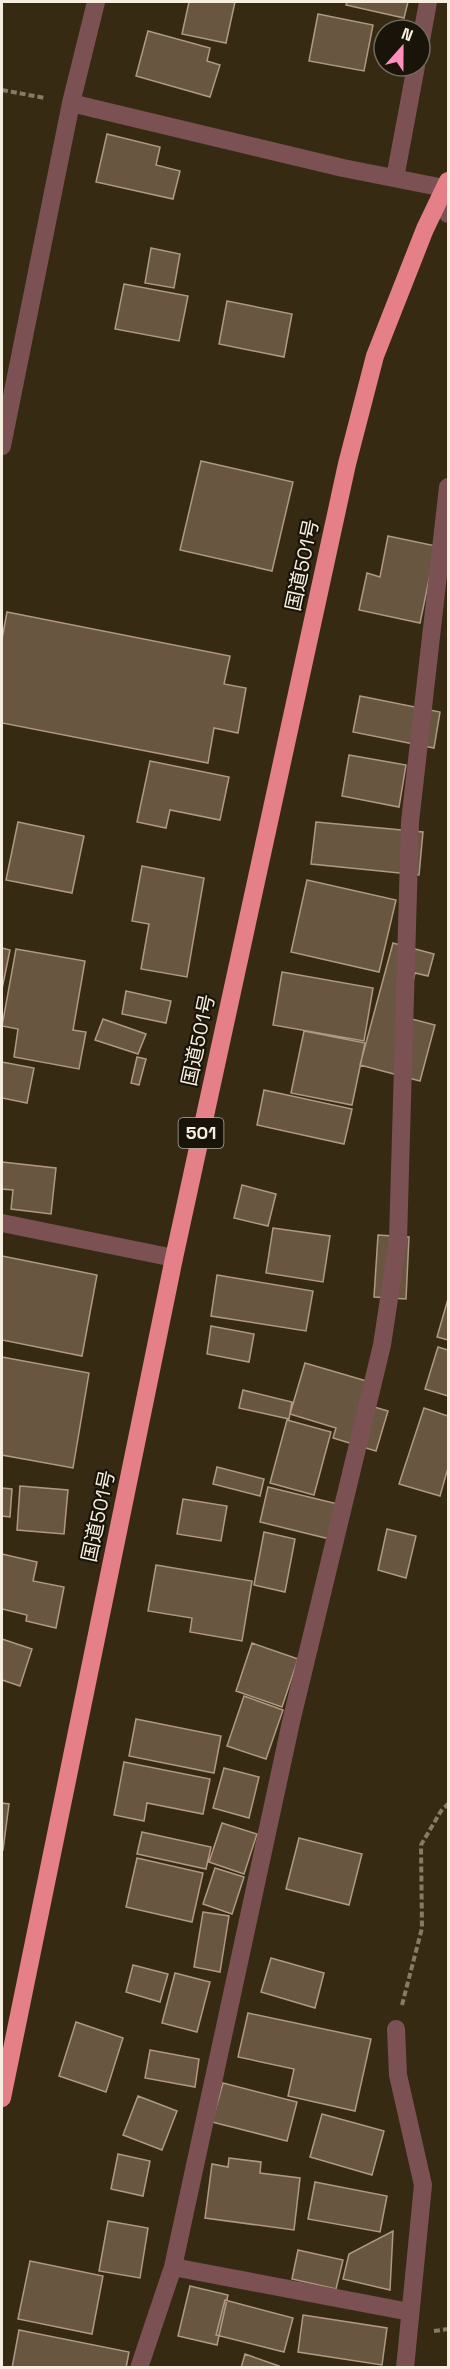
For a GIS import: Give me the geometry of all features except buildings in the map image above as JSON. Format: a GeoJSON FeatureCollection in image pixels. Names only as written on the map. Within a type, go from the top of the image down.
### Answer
{"type":"FeatureCollection","features":[{"type":"Feature","properties":{"kind":"highway","name":"国道501号"},"geometry":{"type":"LineString","coordinates":[[2,2098],[174,1258],[350,453],[375,356],[425,229],[446,185]]}},
{"type":"Feature","properties":{"kind":"street"},"geometry":{"type":"LineString","coordinates":[[2,446],[71,103],[96,2]]}},
{"type":"Feature","properties":{"kind":"street"},"geometry":{"type":"LineString","coordinates":[[425,18],[428,2]]}},
{"type":"Feature","properties":{"kind":"street"},"geometry":{"type":"LineString","coordinates":[[395,178],[414,78]]}},
{"type":"Feature","properties":{"kind":"street"},"geometry":{"type":"LineString","coordinates":[[71,103],[395,178],[446,185],[448,214]]}},
{"type":"Feature","properties":{"kind":"street"},"geometry":{"type":"LineString","coordinates":[[139,2367],[172,2267],[291,1722],[382,1345],[397,1252],[410,822],[448,487]]}},
{"type":"Feature","properties":{"kind":"street"},"geometry":{"type":"LineString","coordinates":[[2,1224],[174,1258]]}},
{"type":"Feature","properties":{"kind":"street"},"geometry":{"type":"LineString","coordinates":[[396,2029],[398,2075],[423,2185],[405,2367]]}},
{"type":"Feature","properties":{"kind":"street"},"geometry":{"type":"LineString","coordinates":[[172,2267],[410,2312]]}},
{"type":"Feature","properties":{"kind":"path"},"geometry":{"type":"LineString","coordinates":[[2,90],[71,103]]}},
{"type":"Feature","properties":{"kind":"path"},"geometry":{"type":"LineString","coordinates":[[396,2029],[422,1928],[421,1845],[441,1811],[448,1804]]}}]}
